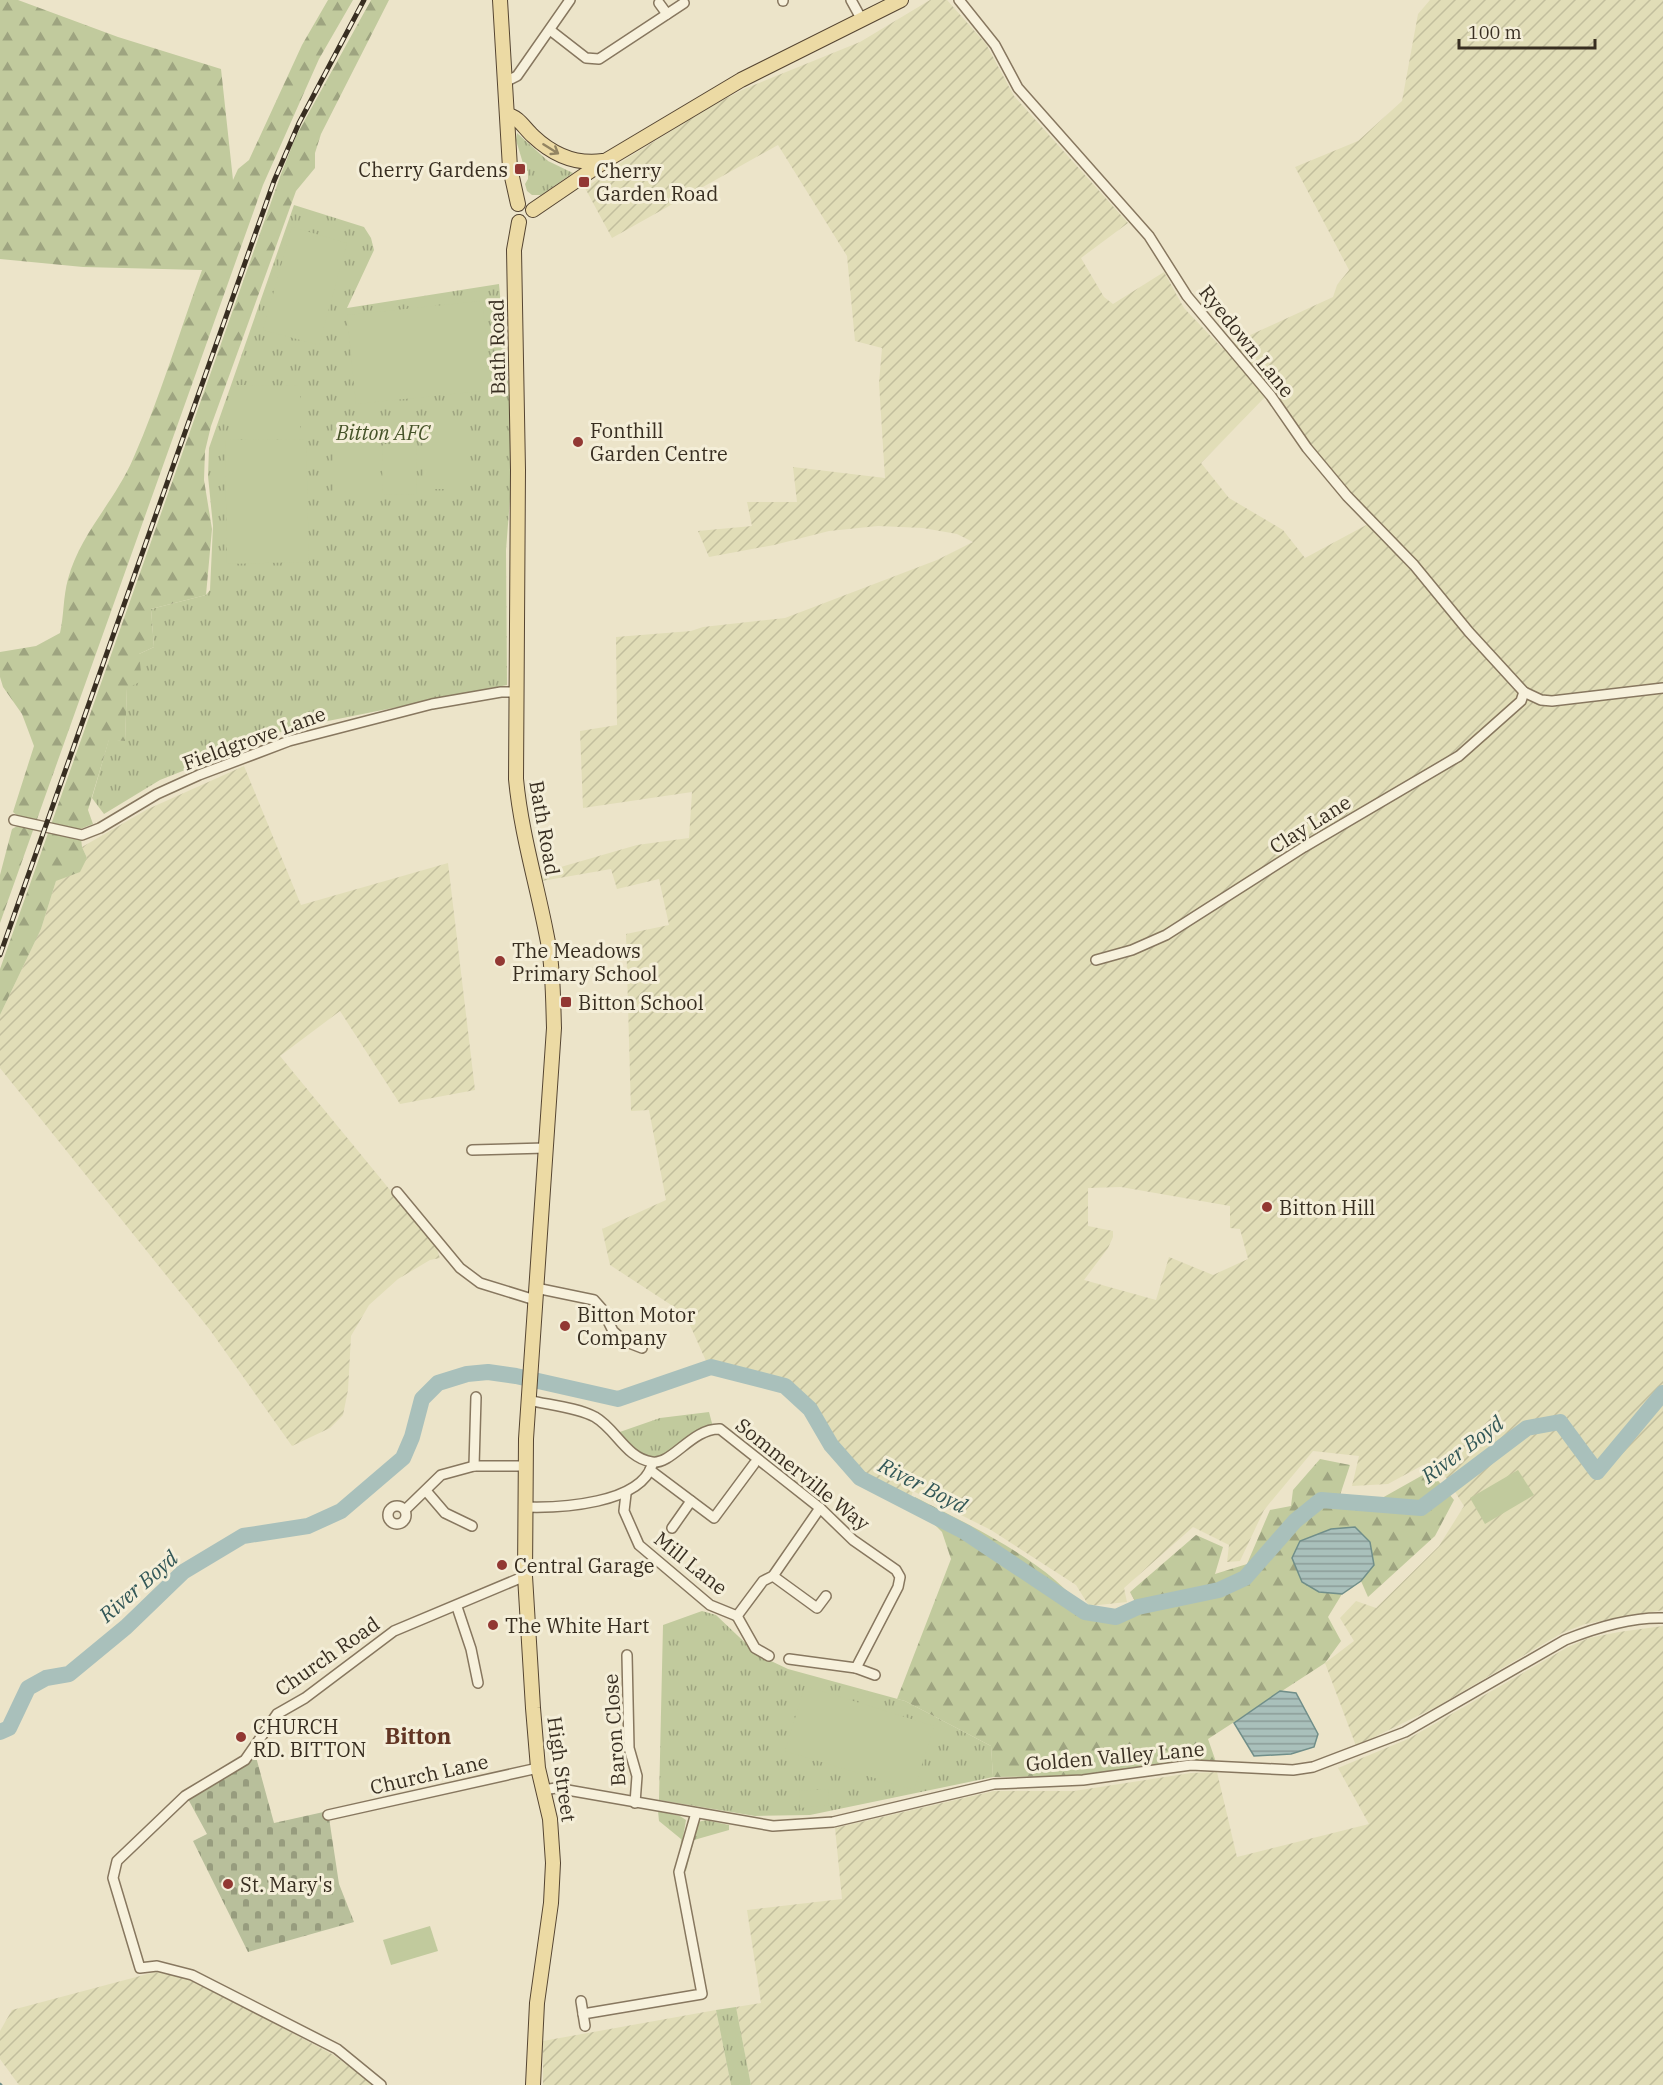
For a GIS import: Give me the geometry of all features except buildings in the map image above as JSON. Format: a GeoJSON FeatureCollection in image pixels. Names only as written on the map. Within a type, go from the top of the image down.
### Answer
{"type":"FeatureCollection","features":[{"type":"Feature","properties":{"kind":"main road"},"geometry":{"type":"LineString","coordinates":[[500,0],[513,191],[518,204],[513,215],[519,222],[531,220],[533,210],[605,161],[741,80],[901,0]]}},
{"type":"Feature","properties":{"kind":"main road"},"geometry":{"type":"LineString","coordinates":[[507,115],[517,119],[544,145],[567,158],[579,162],[605,161]]}},
{"type":"Feature","properties":{"kind":"main road"},"geometry":{"type":"LineString","coordinates":[[518,204],[527,203],[533,210]]}},
{"type":"Feature","properties":{"kind":"main road","name":"Bath Road"},"geometry":{"type":"LineString","coordinates":[[519,222],[514,250],[518,464],[516,780],[520,818],[547,933],[552,981],[553,1062],[528,1397]]}},
{"type":"Feature","properties":{"kind":"main road"},"geometry":{"type":"LineString","coordinates":[[526,1507],[528,1397]]}},
{"type":"Feature","properties":{"kind":"main road","name":"High Street"},"geometry":{"type":"LineString","coordinates":[[526,1507],[525,1576],[538,1768],[550,1819],[553,1863],[551,1903],[535,2036],[533,2085]]}},
{"type":"Feature","properties":{"kind":"street"},"geometry":{"type":"LineString","coordinates":[[505,82],[517,76],[570,0]]}},
{"type":"Feature","properties":{"kind":"street"},"geometry":{"type":"LineString","coordinates":[[851,0],[862,20]]}},
{"type":"Feature","properties":{"kind":"street","name":"Ryedown Lane"},"geometry":{"type":"LineString","coordinates":[[958,0],[996,45],[1018,88],[1149,236],[1187,296],[1271,396],[1307,448],[1347,496],[1414,565],[1469,632],[1524,692]]}},
{"type":"Feature","properties":{"kind":"street"},"geometry":{"type":"LineString","coordinates":[[659,3],[667,14]]}},
{"type":"Feature","properties":{"kind":"street"},"geometry":{"type":"LineString","coordinates":[[549,30],[586,58],[598,59],[684,3]]}},
{"type":"Feature","properties":{"kind":"street"},"geometry":{"type":"LineString","coordinates":[[1524,692],[1541,700],[1552,700],[1663,688]]}},
{"type":"Feature","properties":{"kind":"street","name":"Fieldgrove Lane"},"geometry":{"type":"LineString","coordinates":[[14,820],[82,835],[100,828],[157,794],[199,775],[289,741],[432,704],[501,692],[518,692]]}},
{"type":"Feature","properties":{"kind":"street","name":"Clay Lane"},"geometry":{"type":"LineString","coordinates":[[1096,960],[1132,950],[1166,935],[1304,847],[1459,756],[1521,701],[1524,692]]}},
{"type":"Feature","properties":{"kind":"street"},"geometry":{"type":"LineString","coordinates":[[472,1150],[546,1148]]}},
{"type":"Feature","properties":{"kind":"street"},"geometry":{"type":"LineString","coordinates":[[397,1192],[460,1269],[480,1283],[536,1294],[594,1300],[602,1309],[613,1331],[624,1341],[642,1348]]}},
{"type":"Feature","properties":{"kind":"street"},"geometry":{"type":"LineString","coordinates":[[474,1466],[476,1397]]}},
{"type":"Feature","properties":{"kind":"street"},"geometry":{"type":"LineString","coordinates":[[528,1397],[593,1416],[633,1455],[651,1466],[714,1518],[754,1464]]}},
{"type":"Feature","properties":{"kind":"street","name":"Sommerville Way"},"geometry":{"type":"LineString","coordinates":[[651,1466],[663,1461],[707,1429],[720,1429],[820,1508],[853,1540],[896,1570],[900,1577],[898,1587],[856,1668]]}},
{"type":"Feature","properties":{"kind":"street"},"geometry":{"type":"LineString","coordinates":[[405,1510],[427,1492],[441,1475],[474,1466],[526,1466]]}},
{"type":"Feature","properties":{"kind":"street"},"geometry":{"type":"LineString","coordinates":[[526,1507],[552,1508],[626,1494],[651,1466]]}},
{"type":"Feature","properties":{"kind":"street"},"geometry":{"type":"LineString","coordinates":[[427,1492],[446,1513],[472,1526]]}},
{"type":"Feature","properties":{"kind":"street","name":"Mill Lane"},"geometry":{"type":"LineString","coordinates":[[626,1494],[624,1511],[639,1545],[710,1605],[737,1616]]}},
{"type":"Feature","properties":{"kind":"street"},"geometry":{"type":"LineString","coordinates":[[672,1528],[691,1501]]}},
{"type":"Feature","properties":{"kind":"street"},"geometry":{"type":"LineString","coordinates":[[769,1656],[755,1648],[737,1616],[763,1581],[773,1576],[820,1508]]}},
{"type":"Feature","properties":{"kind":"street","name":"Church Road"},"geometry":{"type":"LineString","coordinates":[[381,2085],[337,2049],[192,1975],[158,1966],[140,1968],[113,1878],[114,1867],[117,1861],[185,1796],[245,1760],[277,1714],[305,1698],[394,1631],[458,1607],[525,1576]]}},
{"type":"Feature","properties":{"kind":"street"},"geometry":{"type":"LineString","coordinates":[[773,1576],[818,1608],[826,1596]]}},
{"type":"Feature","properties":{"kind":"street"},"geometry":{"type":"LineString","coordinates":[[458,1607],[471,1649],[478,1683]]}},
{"type":"Feature","properties":{"kind":"street","name":"Golden Valley Lane"},"geometry":{"type":"LineString","coordinates":[[543,1790],[556,1788],[773,1826],[794,1826],[833,1822],[994,1784],[1083,1780],[1191,1766],[1217,1765],[1293,1770],[1313,1767],[1405,1732],[1565,1640],[1587,1631],[1618,1624],[1663,1618]]}},
{"type":"Feature","properties":{"kind":"street","name":"Baron Close"},"geometry":{"type":"LineString","coordinates":[[627,1655],[629,1748],[637,1776],[635,1803]]}},
{"type":"Feature","properties":{"kind":"street"},"geometry":{"type":"LineString","coordinates":[[789,1659],[856,1668],[875,1675]]}},
{"type":"Feature","properties":{"kind":"street","name":"Church Lane"},"geometry":{"type":"LineString","coordinates":[[328,1815],[538,1768]]}},
{"type":"Feature","properties":{"kind":"street"},"geometry":{"type":"LineString","coordinates":[[583,2014],[702,1994],[679,1872],[696,1813]]}},
{"type":"Feature","properties":{"kind":"street"},"geometry":{"type":"LineString","coordinates":[[581,2001],[585,2026]]}},
{"type":"Feature","properties":{"kind":"shaded area"},"geometry":{"type":"Polygon","coordinates":[[[930,0],[947,0],[986,44],[1014,96],[1128,223],[1081,258],[1104,297],[1113,304],[1164,272],[1184,308],[1222,348],[1333,297],[1337,285],[1349,270],[1295,167],[1358,141],[1402,101],[1418,14],[1430,0],[1663,0],[1663,1610],[1585,1624],[1562,1633],[1438,1706],[1356,1746],[1325,1663],[1354,1641],[1340,1618],[1356,1601],[1376,1608],[1439,1546],[1464,1506],[1438,1465],[1423,1465],[1388,1484],[1352,1486],[1359,1456],[1313,1451],[1264,1510],[1240,1561],[1227,1562],[1229,1545],[1193,1527],[1124,1588],[1127,1602],[1089,1606],[1076,1585],[991,1530],[913,1491],[911,1497],[864,1473],[837,1442],[816,1405],[788,1380],[706,1361],[685,1314],[610,1265],[602,1229],[666,1200],[649,1110],[631,1111],[626,934],[669,925],[659,879],[617,889],[611,869],[542,881],[540,873],[637,845],[689,838],[692,792],[583,808],[580,731],[617,725],[616,637],[691,631],[703,627],[785,618],[937,560],[973,542],[957,534],[923,528],[878,526],[829,531],[774,545],[709,557],[698,531],[752,526],[747,502],[797,502],[793,467],[885,478],[879,383],[882,348],[855,341],[847,256],[778,145],[612,238],[585,188],[629,157],[744,89],[860,42],[930,0]],[[1266,396],[1201,463],[1229,498],[1283,530],[1305,558],[1370,523],[1342,497],[1301,447],[1266,396]],[[1121,1187],[1088,1188],[1088,1226],[1113,1231],[1113,1237],[1108,1248],[1084,1280],[1156,1300],[1169,1257],[1213,1275],[1248,1259],[1240,1229],[1230,1228],[1230,1206],[1121,1187]]]}},
{"type":"Feature","properties":{"kind":"shaded area"},"geometry":{"type":"Polygon","coordinates":[[[244,766],[301,905],[448,863],[475,1090],[400,1104],[340,1011],[280,1056],[436,1246],[440,1258],[430,1260],[398,1279],[369,1305],[351,1336],[348,1390],[343,1415],[330,1428],[292,1446],[210,1330],[0,1068],[0,1015],[41,929],[56,881],[87,858],[82,847],[148,809],[244,766]]]}},
{"type":"Feature","properties":{"kind":"shaded area"},"geometry":{"type":"Polygon","coordinates":[[[1663,1626],[1663,2085],[751,2085],[736,2007],[761,2003],[747,1910],[842,1899],[835,1828],[994,1791],[1074,1791],[1191,1773],[1217,1772],[1237,1857],[1369,1824],[1338,1768],[1408,1739],[1568,1647],[1589,1638],[1663,1626]]]}},
{"type":"Feature","properties":{"kind":"shaded area"},"geometry":{"type":"Polygon","coordinates":[[[155,1972],[186,1977],[332,2054],[374,2085],[19,2085],[0,2059],[0,2031],[12,2010],[155,1972]]]}},
{"type":"Feature","properties":{"kind":"shaded area"},"geometry":{"type":"Polygon","coordinates":[[[716,2010],[731,2085],[543,2085],[543,2041],[716,2010]]]}},
{"type":"Feature","properties":{"kind":"green space"},"geometry":{"type":"Polygon","coordinates":[[[0,0],[18,0],[118,37],[221,69],[233,180],[238,169],[249,160],[302,45],[328,0],[353,0],[319,59],[263,185],[0,923],[0,875],[12,829],[19,825],[20,818],[13,812],[34,746],[22,714],[3,687],[0,677],[0,652],[36,646],[60,633],[66,586],[74,563],[89,532],[133,459],[161,389],[202,270],[83,267],[0,259],[0,0]]]}},
{"type":"Feature","properties":{"kind":"green space"},"geometry":{"type":"Polygon","coordinates":[[[371,0],[389,0],[321,134],[315,153],[315,168],[296,191],[211,426],[205,451],[204,480],[212,529],[206,595],[151,609],[154,647],[139,654],[142,681],[127,688],[125,741],[109,740],[88,810],[93,824],[80,829],[82,847],[87,858],[80,872],[56,881],[41,929],[0,1015],[0,969],[281,174],[296,136],[371,0]]]}},
{"type":"Feature","properties":{"kind":"green space"},"geometry":{"type":"Polygon","coordinates":[[[517,133],[548,161],[573,173],[541,195],[532,195],[527,191],[525,184],[528,171],[525,170],[516,140],[517,133]]]}},
{"type":"Feature","properties":{"kind":"green space","name":"Bitton AFC"},"geometry":{"type":"Polygon","coordinates":[[[294,205],[364,227],[371,238],[374,250],[347,308],[499,284],[511,411],[513,460],[506,550],[507,685],[288,729],[160,780],[104,814],[92,798],[109,739],[125,741],[127,688],[139,654],[154,647],[151,609],[206,595],[210,590],[213,526],[208,476],[209,448],[294,205]]]}},
{"type":"Feature","properties":{"kind":"green space"},"geometry":{"type":"Polygon","coordinates":[[[292,227],[347,243],[319,345],[263,330],[292,227]]]}},
{"type":"Feature","properties":{"kind":"green space"},"geometry":{"type":"Polygon","coordinates":[[[482,301],[492,390],[356,404],[347,315],[482,301]]]}},
{"type":"Feature","properties":{"kind":"green space"},"geometry":{"type":"Polygon","coordinates":[[[236,385],[300,386],[300,434],[236,434],[236,385]]]}},
{"type":"Feature","properties":{"kind":"green space"},"geometry":{"type":"Polygon","coordinates":[[[333,417],[380,417],[380,493],[333,493],[333,417]]]}},
{"type":"Feature","properties":{"kind":"green space"},"geometry":{"type":"Polygon","coordinates":[[[423,417],[470,417],[470,489],[423,489],[423,417]]]}},
{"type":"Feature","properties":{"kind":"green space"},"geometry":{"type":"Polygon","coordinates":[[[306,439],[309,562],[227,564],[225,440],[306,439]]]}},
{"type":"Feature","properties":{"kind":"green space"},"geometry":{"type":"Polygon","coordinates":[[[383,444],[417,445],[416,495],[382,494],[383,444]]]}},
{"type":"Feature","properties":{"kind":"green space"},"geometry":{"type":"Polygon","coordinates":[[[709,1412],[713,1427],[657,1469],[645,1466],[614,1434],[660,1418],[709,1412]]]}},
{"type":"Feature","properties":{"kind":"green space"},"geometry":{"type":"Polygon","coordinates":[[[1320,1459],[1350,1465],[1340,1495],[1382,1498],[1430,1471],[1454,1500],[1435,1536],[1368,1597],[1361,1581],[1374,1565],[1370,1543],[1355,1527],[1319,1592],[1342,1594],[1328,1617],[1341,1641],[1325,1663],[1208,1739],[1216,1762],[1084,1776],[993,1777],[991,1746],[897,1699],[951,1559],[942,1532],[913,1503],[915,1497],[1007,1546],[1030,1561],[1070,1594],[1085,1612],[1116,1617],[1138,1607],[1130,1592],[1196,1535],[1223,1547],[1215,1574],[1247,1564],[1270,1510],[1291,1506],[1293,1490],[1320,1459]]]}},
{"type":"Feature","properties":{"kind":"green space"},"geometry":{"type":"Polygon","coordinates":[[[1518,1470],[1534,1495],[1485,1524],[1470,1498],[1518,1470]]]}},
{"type":"Feature","properties":{"kind":"green space"},"geometry":{"type":"Polygon","coordinates":[[[702,1611],[716,1615],[758,1655],[788,1669],[905,1701],[991,1746],[993,1777],[810,1815],[755,1816],[659,1800],[663,1625],[702,1611]]]}},
{"type":"Feature","properties":{"kind":"green space"},"geometry":{"type":"Polygon","coordinates":[[[805,1686],[934,1726],[914,1790],[785,1751],[805,1686]]]}},
{"type":"Feature","properties":{"kind":"green space"},"geometry":{"type":"Polygon","coordinates":[[[256,1757],[274,1823],[328,1811],[339,1884],[354,1922],[248,1952],[193,1841],[207,1834],[188,1799],[256,1757]]]}},
{"type":"Feature","properties":{"kind":"green space"},"geometry":{"type":"Polygon","coordinates":[[[828,1789],[829,1805],[800,1808],[799,1791],[828,1789]]]}},
{"type":"Feature","properties":{"kind":"green space"},"geometry":{"type":"Polygon","coordinates":[[[658,1811],[680,1816],[686,1820],[680,1855],[681,1839],[659,1821],[658,1811]]]}},
{"type":"Feature","properties":{"kind":"green space"},"geometry":{"type":"Polygon","coordinates":[[[706,1820],[729,1825],[729,1830],[694,1840],[686,1871],[683,1871],[698,1822],[706,1820]]]}},
{"type":"Feature","properties":{"kind":"green space"},"geometry":{"type":"Polygon","coordinates":[[[430,1926],[438,1951],[391,1965],[383,1940],[430,1926]]]}},
{"type":"Feature","properties":{"kind":"green space"},"geometry":{"type":"Polygon","coordinates":[[[736,2007],[751,2085],[731,2085],[716,2010],[736,2007]]]}},
{"type":"Feature","properties":{"kind":"water"},"geometry":{"type":"Polygon","coordinates":[[[1355,1527],[1370,1542],[1374,1565],[1361,1581],[1342,1594],[1319,1592],[1302,1582],[1292,1558],[1300,1541],[1331,1529],[1355,1527]]]}},
{"type":"Feature","properties":{"kind":"water"},"geometry":{"type":"Polygon","coordinates":[[[1280,1691],[1296,1693],[1318,1734],[1314,1747],[1291,1754],[1254,1756],[1234,1723],[1280,1691]]]}},
{"type":"Feature","properties":{"kind":"waterway","name":"River Boyd"},"geometry":{"type":"LineString","coordinates":[[0,1732],[9,1728],[28,1688],[46,1678],[69,1674],[126,1627],[183,1572],[243,1536],[308,1526],[341,1511],[403,1458],[412,1437],[422,1399],[438,1383],[467,1374],[488,1372],[516,1376],[618,1399],[711,1367],[785,1386],[810,1409],[831,1445],[860,1478],[965,1532],[1085,1612],[1116,1617],[1138,1607],[1219,1590],[1245,1578],[1295,1521],[1321,1500],[1421,1508],[1527,1428],[1560,1422],[1597,1472],[1663,1393]]}},
{"type":"Feature","properties":{"kind":"railway"},"geometry":{"type":"LineString","coordinates":[[0,955],[274,181],[299,123],[364,0]]}},
{"type":"Feature","properties":{"kind":"place","name":"Cherry Gardens"},"geometry":{"type":"Point","coordinates":[520,169]}},
{"type":"Feature","properties":{"kind":"place","name":"Cherry Garden Road"},"geometry":{"type":"Point","coordinates":[584,182]}},
{"type":"Feature","properties":{"kind":"place","name":"Fonthill Garden Centre"},"geometry":{"type":"Point","coordinates":[578,442]}},
{"type":"Feature","properties":{"kind":"place","name":"The Meadows Primary School"},"geometry":{"type":"Point","coordinates":[500,961]}},
{"type":"Feature","properties":{"kind":"place","name":"Bitton School"},"geometry":{"type":"Point","coordinates":[566,1002]}},
{"type":"Feature","properties":{"kind":"place","name":"Bitton Hill"},"geometry":{"type":"Point","coordinates":[1267,1207]}},
{"type":"Feature","properties":{"kind":"place","name":"Bitton Motor Company"},"geometry":{"type":"Point","coordinates":[565,1326]}},
{"type":"Feature","properties":{"kind":"place","name":"Central Garage"},"geometry":{"type":"Point","coordinates":[502,1565]}},
{"type":"Feature","properties":{"kind":"place","name":"The White Hart"},"geometry":{"type":"Point","coordinates":[493,1625]}},
{"type":"Feature","properties":{"kind":"place","name":"CHURCH RD. BITTON"},"geometry":{"type":"Point","coordinates":[241,1737]}},
{"type":"Feature","properties":{"kind":"place","name":"St. Mary's"},"geometry":{"type":"Point","coordinates":[228,1884]}},
{"type":"Feature","properties":{"kind":"district","name":"Bitton"},"geometry":{"type":"Point","coordinates":[418,1735]}}]}
